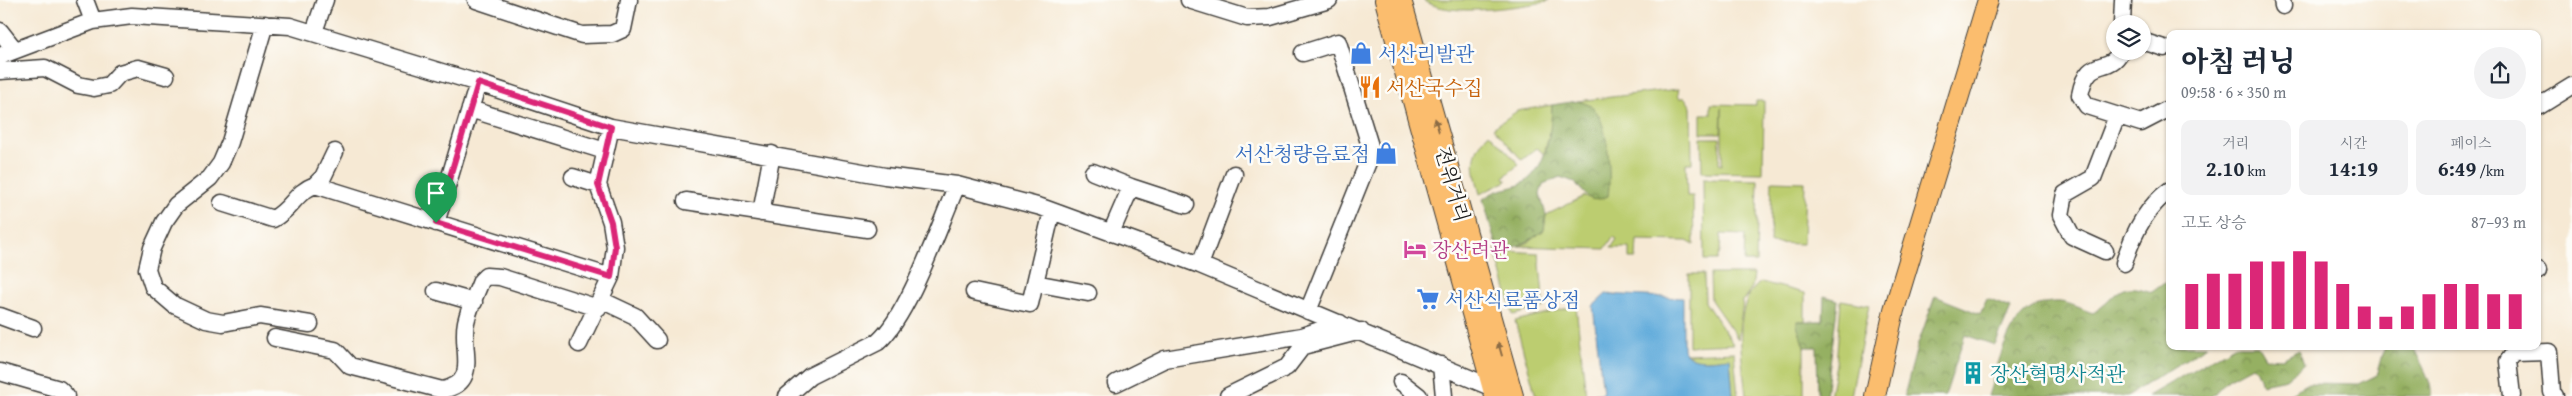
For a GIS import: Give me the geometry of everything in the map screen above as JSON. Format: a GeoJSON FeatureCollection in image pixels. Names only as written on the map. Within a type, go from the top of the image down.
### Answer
{"type":"FeatureCollection","features":[{"type":"Feature","properties":{"kind":"main road","name":"전위거리"},"geometry":{"type":"LineString","coordinates":[[1385,0],[1494,392]]}},
{"type":"Feature","properties":{"kind":"main road","name":"전위거리"},"geometry":{"type":"LineString","coordinates":[[1401,0],[1513,396]]}},
{"type":"Feature","properties":{"kind":"main road"},"geometry":{"type":"LineString","coordinates":[[1875,396],[1894,310],[1988,0]]}},
{"type":"Feature","properties":{"kind":"street"},"geometry":{"type":"LineString","coordinates":[[86,0],[93,21]]}},
{"type":"Feature","properties":{"kind":"street"},"geometry":{"type":"LineString","coordinates":[[314,32],[325,0]]}},
{"type":"Feature","properties":{"kind":"street"},"geometry":{"type":"LineString","coordinates":[[476,0],[582,35],[612,34],[623,30],[629,0]]}},
{"type":"Feature","properties":{"kind":"street"},"geometry":{"type":"LineString","coordinates":[[1189,0],[1247,18],[1270,17],[1328,0]]}},
{"type":"Feature","properties":{"kind":"street"},"geometry":{"type":"LineString","coordinates":[[2123,15],[2124,0]]}},
{"type":"Feature","properties":{"kind":"street"},"geometry":{"type":"LineString","coordinates":[[0,56],[93,21],[132,16],[265,24],[314,32],[611,127],[772,154],[884,176],[957,185],[1052,211],[1200,265],[1441,366],[1494,392]]}},
{"type":"Feature","properties":{"kind":"street"},"geometry":{"type":"LineString","coordinates":[[265,24],[230,142],[221,163],[210,178],[176,205],[164,222],[152,248],[147,269],[153,287],[174,305],[206,320],[223,322],[260,316],[310,324]]}},
{"type":"Feature","properties":{"kind":"street"},"geometry":{"type":"LineString","coordinates":[[0,31],[15,50]]}},
{"type":"Feature","properties":{"kind":"street"},"geometry":{"type":"LineString","coordinates":[[1303,52],[1338,42],[1370,146],[1368,162],[1308,311]]}},
{"type":"Feature","properties":{"kind":"street"},"geometry":{"type":"LineString","coordinates":[[2151,43],[2164,48]]}},
{"type":"Feature","properties":{"kind":"street"},"geometry":{"type":"LineString","coordinates":[[2114,60],[2089,70],[2083,80],[2080,96],[2087,106],[2141,123],[2166,110]]}},
{"type":"Feature","properties":{"kind":"street"},"geometry":{"type":"LineString","coordinates":[[0,71],[45,68],[78,85],[94,88],[108,85],[120,73],[138,68],[166,76]]}},
{"type":"Feature","properties":{"kind":"street"},"geometry":{"type":"LineString","coordinates":[[436,223],[478,83]]}},
{"type":"Feature","properties":{"kind":"street"},"geometry":{"type":"LineString","coordinates":[[2541,103],[2572,86]]}},
{"type":"Feature","properties":{"kind":"street"},"geometry":{"type":"LineString","coordinates":[[470,109],[605,151]]}},
{"type":"Feature","properties":{"kind":"street"},"geometry":{"type":"LineString","coordinates":[[2105,251],[2072,236],[2061,215],[2065,194],[2093,178],[2117,116]]}},
{"type":"Feature","properties":{"kind":"street"},"geometry":{"type":"LineString","coordinates":[[579,344],[600,304],[611,277],[615,247],[611,222],[598,185],[611,127]]}},
{"type":"Feature","properties":{"kind":"street"},"geometry":{"type":"LineString","coordinates":[[222,203],[273,219],[286,212],[303,189],[315,184],[324,177],[335,152]]}},
{"type":"Feature","properties":{"kind":"street"},"geometry":{"type":"LineString","coordinates":[[761,213],[772,154]]}},
{"type":"Feature","properties":{"kind":"street"},"geometry":{"type":"LineString","coordinates":[[1093,172],[1131,188],[1186,205]]}},
{"type":"Feature","properties":{"kind":"street"},"geometry":{"type":"LineString","coordinates":[[1200,265],[1234,174]]}},
{"type":"Feature","properties":{"kind":"street"},"geometry":{"type":"LineString","coordinates":[[573,177],[598,185]]}},
{"type":"Feature","properties":{"kind":"street"},"geometry":{"type":"LineString","coordinates":[[315,184],[611,277]]}},
{"type":"Feature","properties":{"kind":"street"},"geometry":{"type":"LineString","coordinates":[[787,396],[810,376],[878,342],[885,336],[905,305],[957,185]]}},
{"type":"Feature","properties":{"kind":"street"},"geometry":{"type":"LineString","coordinates":[[1111,233],[1131,188]]}},
{"type":"Feature","properties":{"kind":"street"},"geometry":{"type":"LineString","coordinates":[[2124,263],[2132,236],[2159,198],[2166,193]]}},
{"type":"Feature","properties":{"kind":"street"},"geometry":{"type":"LineString","coordinates":[[686,201],[867,229]]}},
{"type":"Feature","properties":{"kind":"street"},"geometry":{"type":"LineString","coordinates":[[974,292],[1030,304],[1052,211]]}},
{"type":"Feature","properties":{"kind":"street"},"geometry":{"type":"LineString","coordinates":[[275,338],[335,350],[350,366],[442,390],[454,388],[463,381],[466,367],[466,322],[481,281],[486,276],[500,277],[600,304],[635,316],[657,340]]}},
{"type":"Feature","properties":{"kind":"street"},"geometry":{"type":"LineString","coordinates":[[1035,283],[1088,293]]}},
{"type":"Feature","properties":{"kind":"street"},"geometry":{"type":"LineString","coordinates":[[436,291],[474,302]]}},
{"type":"Feature","properties":{"kind":"street"},"geometry":{"type":"LineString","coordinates":[[0,316],[33,328]]}},
{"type":"Feature","properties":{"kind":"street"},"geometry":{"type":"LineString","coordinates":[[1116,383],[1165,359],[1302,336],[1340,323]]}},
{"type":"Feature","properties":{"kind":"street"},"geometry":{"type":"LineString","coordinates":[[1228,396],[1287,367],[1303,346],[1361,332]]}},
{"type":"Feature","properties":{"kind":"street"},"geometry":{"type":"LineString","coordinates":[[2512,396],[2508,361],[2514,353],[2549,352],[2552,392],[2554,396]]}},
{"type":"Feature","properties":{"kind":"street"},"geometry":{"type":"LineString","coordinates":[[1441,366],[1444,396]]}},
{"type":"Feature","properties":{"kind":"street"},"geometry":{"type":"LineString","coordinates":[[0,372],[59,389],[66,396]]}},
{"type":"Feature","properties":{"kind":"street"},"geometry":{"type":"LineString","coordinates":[[1401,382],[1420,396]]}},
{"type":"Feature","properties":{"kind":"green space"},"geometry":{"type":"Polygon","coordinates":[[[1423,0],[1549,0],[1547,2],[1501,8],[1466,10],[1435,6],[1423,0]]]}},
{"type":"Feature","properties":{"kind":"green space"},"geometry":{"type":"Polygon","coordinates":[[[1678,89],[1679,98],[1685,98],[1691,107],[1692,163],[1686,163],[1687,196],[1693,196],[1694,245],[1687,241],[1637,240],[1636,258],[1629,258],[1629,248],[1611,248],[1617,239],[1613,237],[1605,249],[1518,246],[1527,243],[1544,230],[1546,215],[1585,196],[1588,198],[1591,106],[1578,101],[1678,89]]]}},
{"type":"Feature","properties":{"kind":"green space"},"geometry":{"type":"Polygon","coordinates":[[[1578,101],[1593,108],[1603,125],[1609,163],[1608,196],[1596,200],[1589,198],[1575,183],[1560,177],[1543,184],[1540,194],[1546,215],[1544,230],[1522,244],[1510,248],[1497,249],[1483,199],[1493,193],[1519,185],[1536,171],[1549,139],[1552,105],[1578,101]]]}},
{"type":"Feature","properties":{"kind":"green space"},"geometry":{"type":"Polygon","coordinates":[[[1756,101],[1764,101],[1763,173],[1702,172],[1701,138],[1720,138],[1719,164],[1722,165],[1722,107],[1721,133],[1701,133],[1701,114],[1711,114],[1711,104],[1756,105],[1756,101]]]}},
{"type":"Feature","properties":{"kind":"green space"},"geometry":{"type":"Polygon","coordinates":[[[1552,105],[1552,124],[1544,154],[1537,148],[1522,160],[1493,128],[1517,111],[1552,105]]]}},
{"type":"Feature","properties":{"kind":"green space"},"geometry":{"type":"Polygon","coordinates":[[[1489,133],[1519,164],[1504,177],[1507,181],[1480,194],[1474,162],[1478,148],[1489,133]]]}},
{"type":"Feature","properties":{"kind":"green space"},"geometry":{"type":"Polygon","coordinates":[[[1703,179],[1758,180],[1756,262],[1744,262],[1745,235],[1721,234],[1720,252],[1717,260],[1704,260],[1703,179]]]}},
{"type":"Feature","properties":{"kind":"green space"},"geometry":{"type":"Polygon","coordinates":[[[1772,181],[1805,182],[1803,244],[1770,243],[1772,181]]]}},
{"type":"Feature","properties":{"kind":"green space"},"geometry":{"type":"Polygon","coordinates":[[[1495,250],[1539,253],[1544,307],[1513,315],[1495,250]]]}},
{"type":"Feature","properties":{"kind":"green space"},"geometry":{"type":"Polygon","coordinates":[[[1689,274],[1704,274],[1705,302],[1733,344],[1689,346],[1689,274]]]}},
{"type":"Feature","properties":{"kind":"green space"},"geometry":{"type":"Polygon","coordinates":[[[1710,274],[1754,274],[1752,288],[1743,301],[1738,339],[1711,300],[1710,274]]]}},
{"type":"Feature","properties":{"kind":"green space"},"geometry":{"type":"Polygon","coordinates":[[[1761,282],[1805,293],[1805,321],[1797,321],[1804,339],[1804,396],[1746,396],[1741,351],[1742,319],[1745,304],[1751,292],[1761,282]]]}},
{"type":"Feature","properties":{"kind":"green space"},"geometry":{"type":"Polygon","coordinates":[[[2166,282],[2166,350],[2201,350],[2127,396],[1988,396],[2003,349],[2010,334],[2018,320],[2029,310],[2043,304],[2060,302],[2093,313],[2124,289],[2131,288],[2152,292],[2166,282]]]}},
{"type":"Feature","properties":{"kind":"green space"},"geometry":{"type":"Polygon","coordinates":[[[1824,296],[1838,300],[1826,396],[1818,396],[1817,347],[1804,347],[1797,321],[1823,321],[1824,296]]]}},
{"type":"Feature","properties":{"kind":"green space"},"geometry":{"type":"Polygon","coordinates":[[[1935,296],[1980,314],[1987,299],[2011,308],[1995,345],[1965,335],[1945,396],[1904,396],[1917,347],[1935,296]]]}},
{"type":"Feature","properties":{"kind":"green space"},"geometry":{"type":"Polygon","coordinates":[[[1841,300],[1869,305],[1851,396],[1830,396],[1836,365],[1841,300]]]}},
{"type":"Feature","properties":{"kind":"green space"},"geometry":{"type":"Polygon","coordinates":[[[1576,306],[1586,396],[1536,396],[1515,321],[1576,306]]]}},
{"type":"Feature","properties":{"kind":"green space"},"geometry":{"type":"Polygon","coordinates":[[[2227,350],[2260,350],[2265,358],[2282,359],[2299,350],[2304,364],[2286,379],[2262,384],[2257,371],[2252,366],[2228,379],[2212,396],[2148,396],[2227,350]]]}},
{"type":"Feature","properties":{"kind":"green space"},"geometry":{"type":"Polygon","coordinates":[[[2384,350],[2415,350],[2428,378],[2431,396],[2285,396],[2309,383],[2359,384],[2377,375],[2384,350]]]}},
{"type":"Feature","properties":{"kind":"green space"},"geometry":{"type":"Polygon","coordinates":[[[1734,352],[1738,396],[1733,396],[1730,359],[1697,360],[1686,354],[1734,352]]]}},
{"type":"Feature","properties":{"kind":"water"},"geometry":{"type":"Polygon","coordinates":[[[1606,294],[1683,298],[1683,349],[1691,357],[1697,359],[1730,358],[1733,396],[1595,396],[1594,394],[1603,393],[1593,306],[1606,294]]]}},
{"type":"Feature","properties":{"kind":"place","name":"서산리발관"},"geometry":{"type":"Point","coordinates":[1361,53]}},
{"type":"Feature","properties":{"kind":"place","name":"서산국수집"},"geometry":{"type":"Point","coordinates":[1370,87]}},
{"type":"Feature","properties":{"kind":"place","name":"서산청량음료점"},"geometry":{"type":"Point","coordinates":[1386,153]}},
{"type":"Feature","properties":{"kind":"place","name":"장산려관"},"geometry":{"type":"Point","coordinates":[1415,249]}},
{"type":"Feature","properties":{"kind":"place","name":"서산식료품상점"},"geometry":{"type":"Point","coordinates":[1428,299]}},
{"type":"Feature","properties":{"kind":"place","name":"장산혁명사적관"},"geometry":{"type":"Point","coordinates":[1973,373]}},
{"type":"Feature","properties":{"kind":"route"},"geometry":{"type":"LineString","coordinates":[[478,83],[611,127],[598,185],[611,222],[615,247],[611,277],[436,223],[478,83]]}}]}
